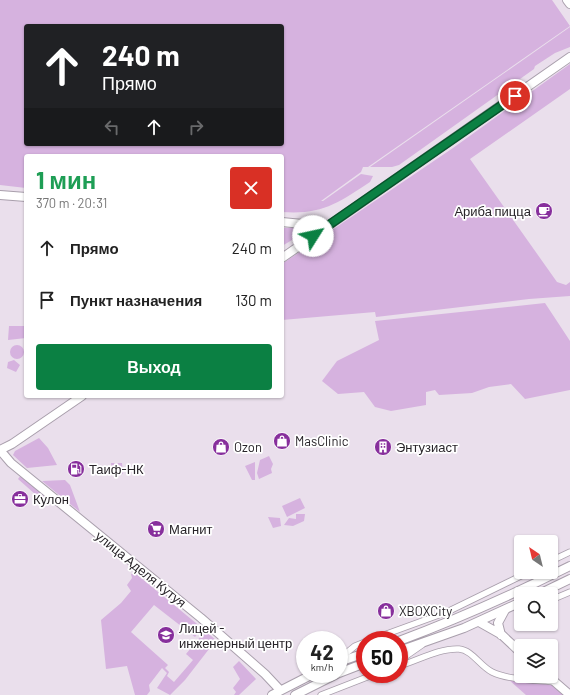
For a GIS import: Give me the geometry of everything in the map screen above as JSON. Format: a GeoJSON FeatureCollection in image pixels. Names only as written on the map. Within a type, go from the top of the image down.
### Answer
{"type":"FeatureCollection","features":[{"type":"Feature","properties":{"kind":"main road"},"geometry":{"type":"LineString","coordinates":[[567,0],[570,4]]}},
{"type":"Feature","properties":{"kind":"main road"},"geometry":{"type":"LineString","coordinates":[[284,257],[570,57]]}},
{"type":"Feature","properties":{"kind":"main road"},"geometry":{"type":"LineString","coordinates":[[0,195],[24,197]]}},
{"type":"Feature","properties":{"kind":"main road"},"geometry":{"type":"LineString","coordinates":[[284,222],[312,225],[321,230]]}},
{"type":"Feature","properties":{"kind":"main road"},"geometry":{"type":"LineString","coordinates":[[0,450],[12,444],[79,398]]}},
{"type":"Feature","properties":{"kind":"main road","name":"улица Аделя Кутуя"},"geometry":{"type":"LineString","coordinates":[[0,450],[11,463],[201,618],[265,674],[280,690]]}},
{"type":"Feature","properties":{"kind":"main road"},"geometry":{"type":"LineString","coordinates":[[408,638],[466,615],[521,591],[570,566]]}},
{"type":"Feature","properties":{"kind":"main road"},"geometry":{"type":"LineString","coordinates":[[553,587],[570,579]]}},
{"type":"Feature","properties":{"kind":"main road"},"geometry":{"type":"LineString","coordinates":[[408,648],[479,622],[514,605]]}},
{"type":"Feature","properties":{"kind":"main road"},"geometry":{"type":"LineString","coordinates":[[506,609],[498,623],[498,629],[514,646]]}},
{"type":"Feature","properties":{"kind":"main road"},"geometry":{"type":"LineString","coordinates":[[479,622],[502,635]]}},
{"type":"Feature","properties":{"kind":"main road"},"geometry":{"type":"LineString","coordinates":[[272,695],[296,682]]}},
{"type":"Feature","properties":{"kind":"main road"},"geometry":{"type":"LineString","coordinates":[[295,695],[320,683]]}},
{"type":"Feature","properties":{"kind":"main road"},"geometry":{"type":"LineString","coordinates":[[557,683],[570,694]]}},
{"type":"Feature","properties":{"kind":"street"},"geometry":{"type":"LineString","coordinates":[[558,558],[570,552]]}},
{"type":"Feature","properties":{"kind":"street"},"geometry":{"type":"LineString","coordinates":[[395,631],[447,612],[515,579]]}},
{"type":"Feature","properties":{"kind":"street"},"geometry":{"type":"LineString","coordinates":[[558,597],[570,592]]}},
{"type":"Feature","properties":{"kind":"street"},"geometry":{"type":"LineString","coordinates":[[506,609],[514,608]]}},
{"type":"Feature","properties":{"kind":"street"},"geometry":{"type":"LineString","coordinates":[[408,655],[427,642]]}},
{"type":"Feature","properties":{"kind":"street"},"geometry":{"type":"LineString","coordinates":[[348,653],[356,646]]}},
{"type":"Feature","properties":{"kind":"street"},"geometry":{"type":"LineString","coordinates":[[408,663],[445,651],[461,650],[475,658],[491,672],[514,677]]}},
{"type":"Feature","properties":{"kind":"street"},"geometry":{"type":"LineString","coordinates":[[321,695],[356,681]]}},
{"type":"Feature","properties":{"kind":"shaded area"},"geometry":{"type":"Polygon","coordinates":[[[0,0],[552,0],[570,26],[368,167],[363,167],[361,172],[321,201],[361,174],[373,176],[370,182],[339,202],[319,209],[308,212],[284,212],[284,154],[24,154],[24,188],[0,185],[0,0]]]}},
{"type":"Feature","properties":{"kind":"shaded area"},"geometry":{"type":"Polygon","coordinates":[[[570,27],[570,47],[555,53],[535,66],[534,69],[399,165],[392,167],[370,167],[570,27]]]}},
{"type":"Feature","properties":{"kind":"shaded area"},"geometry":{"type":"Polygon","coordinates":[[[570,64],[570,89],[470,159],[557,282],[566,285],[570,282],[570,296],[529,299],[376,317],[375,312],[284,320],[284,263],[453,148],[570,64]]]}},
{"type":"Feature","properties":{"kind":"shaded area"},"geometry":{"type":"Polygon","coordinates":[[[284,228],[297,228],[302,234],[284,245],[284,228]]]}},
{"type":"Feature","properties":{"kind":"shaded area"},"geometry":{"type":"Polygon","coordinates":[[[545,303],[570,341],[570,390],[525,399],[511,384],[489,387],[472,393],[439,395],[435,390],[426,392],[426,405],[391,411],[375,407],[364,392],[338,394],[322,381],[337,361],[379,340],[375,321],[545,303]]]}},
{"type":"Feature","properties":{"kind":"shaded area"},"geometry":{"type":"Polygon","coordinates":[[[9,326],[24,326],[24,338],[8,340],[9,326]]]}},
{"type":"Feature","properties":{"kind":"shaded area"},"geometry":{"type":"Polygon","coordinates":[[[14,345],[20,345],[24,349],[24,355],[20,359],[14,359],[10,355],[10,349],[14,345]]]}},
{"type":"Feature","properties":{"kind":"shaded area"},"geometry":{"type":"Polygon","coordinates":[[[14,360],[20,365],[16,372],[7,368],[8,362],[14,360]]]}},
{"type":"Feature","properties":{"kind":"shaded area"},"geometry":{"type":"Polygon","coordinates":[[[39,438],[48,448],[57,465],[27,468],[13,455],[15,451],[39,438]]]}},
{"type":"Feature","properties":{"kind":"shaded area"},"geometry":{"type":"Polygon","coordinates":[[[269,456],[273,464],[271,469],[272,473],[259,479],[257,473],[260,460],[269,456]]]}},
{"type":"Feature","properties":{"kind":"shaded area"},"geometry":{"type":"Polygon","coordinates":[[[255,462],[255,480],[252,480],[245,466],[255,462]]]}},
{"type":"Feature","properties":{"kind":"shaded area"},"geometry":{"type":"Polygon","coordinates":[[[111,463],[122,463],[123,474],[112,475],[111,463]]]}},
{"type":"Feature","properties":{"kind":"shaded area"},"geometry":{"type":"Polygon","coordinates":[[[21,475],[48,498],[44,502],[18,479],[21,475]]]}},
{"type":"Feature","properties":{"kind":"shaded area"},"geometry":{"type":"Polygon","coordinates":[[[65,480],[70,485],[80,512],[42,481],[65,480]]]}},
{"type":"Feature","properties":{"kind":"shaded area"},"geometry":{"type":"Polygon","coordinates":[[[300,498],[305,508],[287,517],[282,506],[300,498]]]}},
{"type":"Feature","properties":{"kind":"shaded area"},"geometry":{"type":"Polygon","coordinates":[[[296,514],[305,514],[304,521],[293,526],[284,525],[289,518],[296,519],[296,514]]]}},
{"type":"Feature","properties":{"kind":"shaded area"},"geometry":{"type":"Polygon","coordinates":[[[268,517],[280,518],[281,526],[273,528],[268,517]]]}},
{"type":"Feature","properties":{"kind":"shaded area"},"geometry":{"type":"Polygon","coordinates":[[[135,573],[202,628],[195,637],[154,605],[131,632],[168,665],[165,668],[169,672],[167,676],[174,682],[193,660],[186,654],[205,631],[216,640],[185,680],[170,695],[157,688],[167,673],[162,668],[149,685],[150,691],[147,695],[135,695],[127,666],[106,669],[101,620],[121,603],[131,591],[127,585],[132,578],[131,574],[135,573]]]}},
{"type":"Feature","properties":{"kind":"shaded area"},"geometry":{"type":"Polygon","coordinates":[[[239,661],[256,679],[239,695],[234,695],[236,692],[233,688],[240,679],[233,667],[239,661]]]}},
{"type":"Feature","properties":{"kind":"shaded area"},"geometry":{"type":"Polygon","coordinates":[[[509,680],[514,681],[514,683],[553,685],[564,695],[526,695],[509,680]]]}},
{"type":"Feature","properties":{"kind":"place","name":"Ариба пицца"},"geometry":{"type":"Point","coordinates":[544,211]}},
{"type":"Feature","properties":{"kind":"place","name":"MasClinic"},"geometry":{"type":"Point","coordinates":[282,441]}},
{"type":"Feature","properties":{"kind":"place","name":"Ozon"},"geometry":{"type":"Point","coordinates":[221,447]}},
{"type":"Feature","properties":{"kind":"place","name":"Энтузиаст"},"geometry":{"type":"Point","coordinates":[383,447]}},
{"type":"Feature","properties":{"kind":"place","name":"Таиф-НК"},"geometry":{"type":"Point","coordinates":[76,469]}},
{"type":"Feature","properties":{"kind":"place","name":"Кулон"},"geometry":{"type":"Point","coordinates":[20,499]}},
{"type":"Feature","properties":{"kind":"place","name":"Магнит"},"geometry":{"type":"Point","coordinates":[156,529]}},
{"type":"Feature","properties":{"kind":"place","name":"XBOXCity"},"geometry":{"type":"Point","coordinates":[386,611]}},
{"type":"Feature","properties":{"kind":"place","name":"Лицей - инженерный центр"},"geometry":{"type":"Point","coordinates":[166,635]}},
{"type":"Feature","properties":{"kind":"route"},"geometry":{"type":"LineString","coordinates":[[313,236],[515,96]]}}]}
